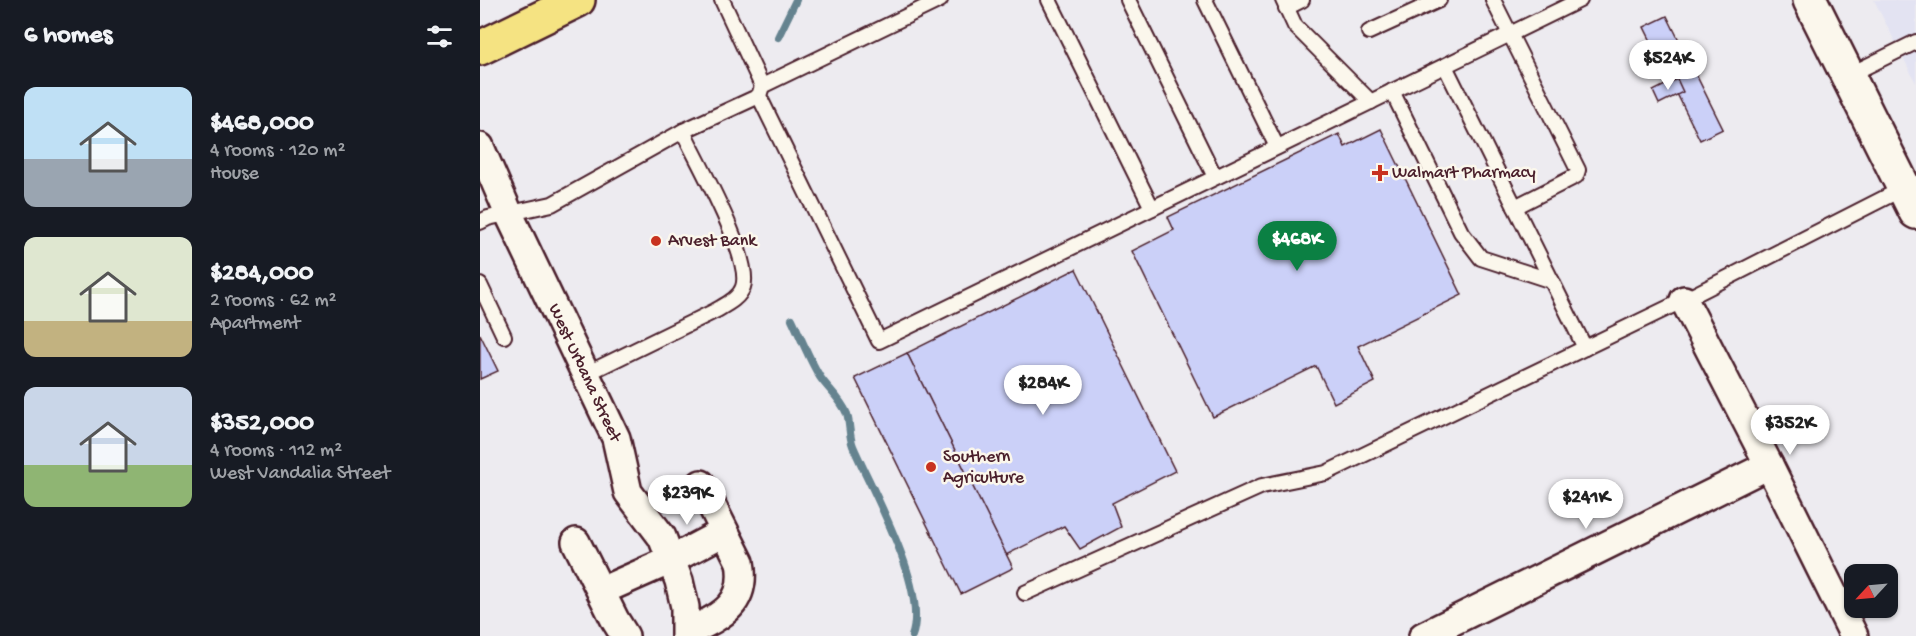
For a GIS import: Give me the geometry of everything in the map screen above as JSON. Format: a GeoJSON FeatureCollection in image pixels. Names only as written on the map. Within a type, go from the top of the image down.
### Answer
{"type":"FeatureCollection","features":[{"type":"Feature","properties":{"kind":"main road"},"geometry":{"type":"LineString","coordinates":[[480,48],[578,0]]}},
{"type":"Feature","properties":{"kind":"main road"},"geometry":{"type":"LineString","coordinates":[[1810,0],[1910,200]]}},
{"type":"Feature","properties":{"kind":"street","name":"West Urbana Street"},"geometry":{"type":"LineString","coordinates":[[480,147],[509,214],[616,438],[628,492],[662,537],[679,581],[685,607],[685,635],[728,610],[740,589],[742,576],[740,562],[701,484]]}},
{"type":"Feature","properties":{"kind":"street"},"geometry":{"type":"LineString","coordinates":[[1684,300],[1854,636]]}},
{"type":"Feature","properties":{"kind":"street"},"geometry":{"type":"LineString","coordinates":[[1423,636],[1769,465]]}},
{"type":"Feature","properties":{"kind":"street"},"geometry":{"type":"LineString","coordinates":[[601,591],[671,560],[724,532]]}},
{"type":"Feature","properties":{"kind":"street"},"geometry":{"type":"LineString","coordinates":[[576,542],[626,636]]}},
{"type":"Feature","properties":{"kind":"lane"},"geometry":{"type":"LineString","coordinates":[[722,0],[761,91],[879,341],[1580,0]]}},
{"type":"Feature","properties":{"kind":"lane"},"geometry":{"type":"LineString","coordinates":[[480,222],[488,218],[552,204],[683,131],[940,0]]}},
{"type":"Feature","properties":{"kind":"lane"},"geometry":{"type":"LineString","coordinates":[[1049,0],[1152,208]]}},
{"type":"Feature","properties":{"kind":"lane"},"geometry":{"type":"LineString","coordinates":[[1128,0],[1215,177]]}},
{"type":"Feature","properties":{"kind":"lane"},"geometry":{"type":"LineString","coordinates":[[1205,0],[1277,147]]}},
{"type":"Feature","properties":{"kind":"lane"},"geometry":{"type":"LineString","coordinates":[[1302,0],[1285,4],[1295,26],[1371,102]]}},
{"type":"Feature","properties":{"kind":"lane"},"geometry":{"type":"LineString","coordinates":[[1369,32],[1439,0]]}},
{"type":"Feature","properties":{"kind":"lane"},"geometry":{"type":"LineString","coordinates":[[1493,0],[1578,170],[1576,176],[1515,207]]}},
{"type":"Feature","properties":{"kind":"lane"},"geometry":{"type":"LineString","coordinates":[[1847,76],[1916,42]]}},
{"type":"Feature","properties":{"kind":"lane"},"geometry":{"type":"LineString","coordinates":[[1445,66],[1585,348]]}},
{"type":"Feature","properties":{"kind":"lane"},"geometry":{"type":"LineString","coordinates":[[1392,91],[1461,232],[1481,258],[1552,281]]}},
{"type":"Feature","properties":{"kind":"lane"},"geometry":{"type":"LineString","coordinates":[[586,374],[715,311],[735,298],[743,287],[744,267],[735,240],[683,131]]}},
{"type":"Feature","properties":{"kind":"lane"},"geometry":{"type":"LineString","coordinates":[[1025,593],[1263,486],[1326,473],[1684,300],[1910,200]]}},
{"type":"Feature","properties":{"kind":"lane"},"geometry":{"type":"LineString","coordinates":[[480,285],[504,336]]}},
{"type":"Feature","properties":{"kind":"shaded area"},"geometry":{"type":"Polygon","coordinates":[[[1874,0],[1916,0],[1916,83],[1874,0]]]}},
{"type":"Feature","properties":{"kind":"building"},"geometry":{"type":"Polygon","coordinates":[[[1667,16],[1723,129],[1700,140],[1644,27],[1667,16]]]}},
{"type":"Feature","properties":{"kind":"building"},"geometry":{"type":"Polygon","coordinates":[[[1677,79],[1683,92],[1659,104],[1653,91],[1677,79]]]}},
{"type":"Feature","properties":{"kind":"building"},"geometry":{"type":"Polygon","coordinates":[[[1381,129],[1462,295],[1358,346],[1375,382],[1334,403],[1316,366],[1213,417],[1132,251],[1174,230],[1168,217],[1339,134],[1345,147],[1381,129]]]}},
{"type":"Feature","properties":{"kind":"building"},"geometry":{"type":"Polygon","coordinates":[[[1076,269],[1175,471],[1112,503],[1121,527],[1080,549],[1064,526],[1006,555],[907,353],[1076,269]]]}},
{"type":"Feature","properties":{"kind":"building"},"geometry":{"type":"Polygon","coordinates":[[[480,334],[498,371],[480,379],[480,334]]]}},
{"type":"Feature","properties":{"kind":"building","name":"Southern Agriculture"},"geometry":{"type":"Polygon","coordinates":[[[907,353],[1013,568],[961,594],[855,378],[907,353]]]}},
{"type":"Feature","properties":{"kind":"waterway"},"geometry":{"type":"LineString","coordinates":[[778,37],[796,0]]}},
{"type":"Feature","properties":{"kind":"waterway"},"geometry":{"type":"LineString","coordinates":[[792,319],[820,377],[847,414],[853,446],[896,540],[913,593],[915,616],[912,636]]}},
{"type":"Feature","properties":{"kind":"place","name":"Walmart Pharmacy"},"geometry":{"type":"Point","coordinates":[1380,173]}},
{"type":"Feature","properties":{"kind":"place","name":"Arvest Bank"},"geometry":{"type":"Point","coordinates":[656,241]}},
{"type":"Feature","properties":{"kind":"place","name":"Southern Agriculture"},"geometry":{"type":"Point","coordinates":[931,467]}}]}
